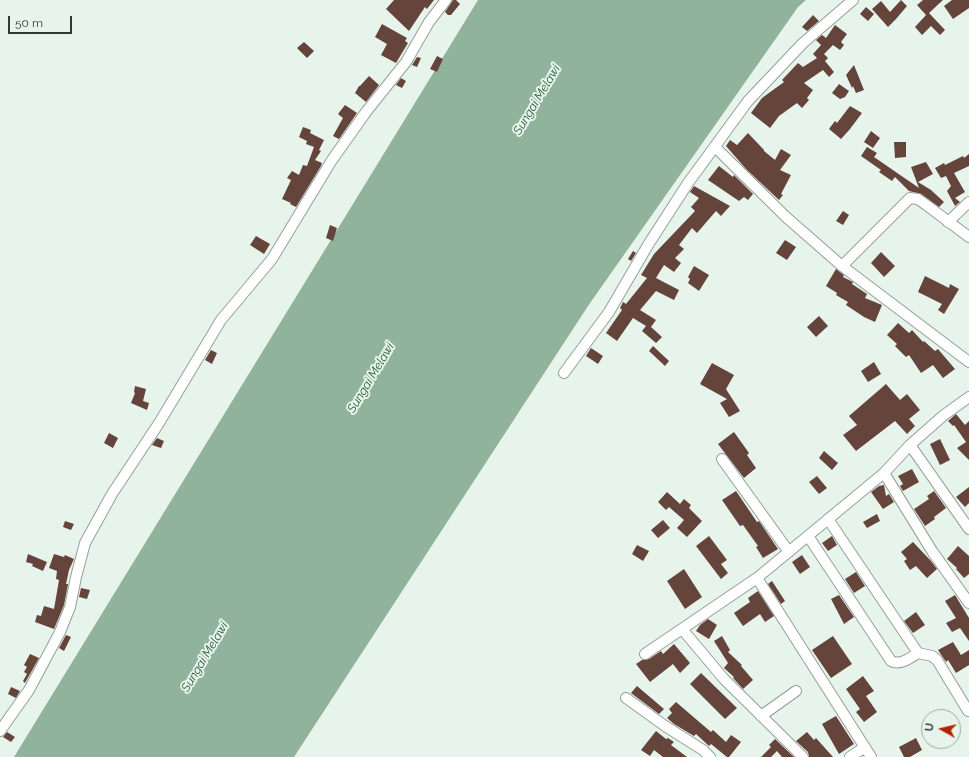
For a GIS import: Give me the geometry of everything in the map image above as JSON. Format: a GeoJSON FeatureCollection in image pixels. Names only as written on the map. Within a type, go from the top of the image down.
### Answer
{"type":"FeatureCollection","features":[{"type":"Feature","properties":{"kind":"street"},"geometry":{"type":"LineString","coordinates":[[0,731],[29,690],[60,632],[70,607],[85,543],[112,494],[167,411],[221,320],[272,259],[332,160],[366,112],[406,62],[429,22],[446,0]]}},
{"type":"Feature","properties":{"kind":"street"},"geometry":{"type":"LineString","coordinates":[[564,373],[609,312],[648,245],[688,183],[748,102],[803,43],[853,0]]}},
{"type":"Feature","properties":{"kind":"street"},"geometry":{"type":"LineString","coordinates":[[715,147],[786,217],[842,266],[969,362]]}},
{"type":"Feature","properties":{"kind":"street"},"geometry":{"type":"LineString","coordinates":[[842,266],[910,198],[918,199],[969,237]]}},
{"type":"Feature","properties":{"kind":"street"},"geometry":{"type":"LineString","coordinates":[[948,222],[969,202]]}},
{"type":"Feature","properties":{"kind":"street"},"geometry":{"type":"LineString","coordinates":[[645,654],[757,578],[884,473],[910,445],[944,415],[969,397]]}},
{"type":"Feature","properties":{"kind":"street"},"geometry":{"type":"LineString","coordinates":[[910,445],[969,529]]}},
{"type":"Feature","properties":{"kind":"street"},"geometry":{"type":"LineString","coordinates":[[722,459],[789,552]]}},
{"type":"Feature","properties":{"kind":"street"},"geometry":{"type":"LineString","coordinates":[[884,473],[932,551],[969,603]]}},
{"type":"Feature","properties":{"kind":"street"},"geometry":{"type":"LineString","coordinates":[[828,519],[918,653]]}},
{"type":"Feature","properties":{"kind":"street"},"geometry":{"type":"LineString","coordinates":[[808,536],[891,660],[894,662],[901,662],[918,653],[932,656],[937,660],[968,710]]}},
{"type":"Feature","properties":{"kind":"street"},"geometry":{"type":"LineString","coordinates":[[757,578],[871,757]]}},
{"type":"Feature","properties":{"kind":"street"},"geometry":{"type":"LineString","coordinates":[[682,629],[724,679],[803,757]]}},
{"type":"Feature","properties":{"kind":"street"},"geometry":{"type":"LineString","coordinates":[[761,716],[796,691]]}},
{"type":"Feature","properties":{"kind":"street"},"geometry":{"type":"LineString","coordinates":[[626,698],[665,726],[703,750],[710,757]]}},
{"type":"Feature","properties":{"kind":"street"},"geometry":{"type":"LineString","coordinates":[[850,757],[865,747]]}},
{"type":"Feature","properties":{"kind":"water","name":"Sungai Melawi"},"geometry":{"type":"Polygon","coordinates":[[[478,0],[806,0],[798,7],[588,306],[294,757],[14,757],[478,0]]]}},
{"type":"Feature","properties":{"kind":"building"},"geometry":{"type":"Polygon","coordinates":[[[394,0],[434,0],[427,9],[425,7],[409,31],[386,9],[394,0]]]}},
{"type":"Feature","properties":{"kind":"building"},"geometry":{"type":"Polygon","coordinates":[[[453,0],[456,0],[460,4],[451,15],[448,15],[445,12],[453,0]]]}},
{"type":"Feature","properties":{"kind":"building"},"geometry":{"type":"Polygon","coordinates":[[[901,0],[907,6],[888,27],[872,9],[881,1],[890,12],[901,0]]]}},
{"type":"Feature","properties":{"kind":"building"},"geometry":{"type":"Polygon","coordinates":[[[923,0],[943,0],[929,13],[945,30],[940,35],[931,26],[922,35],[915,27],[926,15],[917,5],[923,0]]]}},
{"type":"Feature","properties":{"kind":"building"},"geometry":{"type":"Polygon","coordinates":[[[952,0],[969,0],[969,8],[953,19],[944,6],[952,0]]]}},
{"type":"Feature","properties":{"kind":"building"},"geometry":{"type":"Polygon","coordinates":[[[866,7],[874,14],[868,21],[860,14],[866,7]]]}},
{"type":"Feature","properties":{"kind":"building"},"geometry":{"type":"Polygon","coordinates":[[[813,15],[819,21],[807,31],[802,27],[813,15]]]}},
{"type":"Feature","properties":{"kind":"building"},"geometry":{"type":"Polygon","coordinates":[[[382,24],[407,38],[405,41],[408,43],[396,63],[381,55],[387,44],[375,37],[382,24]]]}},
{"type":"Feature","properties":{"kind":"building"},"geometry":{"type":"Polygon","coordinates":[[[835,25],[847,34],[841,42],[844,45],[840,50],[833,45],[824,54],[828,58],[825,61],[834,72],[829,77],[823,70],[804,83],[813,90],[807,98],[809,100],[802,108],[797,103],[779,116],[770,128],[751,113],[762,98],[784,82],[782,80],[798,63],[803,67],[817,58],[813,54],[821,45],[816,40],[822,35],[826,38],[835,25]]]}},
{"type":"Feature","properties":{"kind":"building"},"geometry":{"type":"Polygon","coordinates":[[[304,42],[314,51],[307,58],[297,48],[304,42]]]}},
{"type":"Feature","properties":{"kind":"building"},"geometry":{"type":"Polygon","coordinates":[[[437,56],[443,59],[437,72],[430,69],[437,56]]]}},
{"type":"Feature","properties":{"kind":"building"},"geometry":{"type":"Polygon","coordinates":[[[417,57],[421,58],[417,67],[412,65],[417,57]]]}},
{"type":"Feature","properties":{"kind":"building"},"geometry":{"type":"Polygon","coordinates":[[[854,65],[864,90],[856,93],[846,75],[854,65]]]}},
{"type":"Feature","properties":{"kind":"building"},"geometry":{"type":"Polygon","coordinates":[[[369,76],[379,85],[366,102],[355,93],[359,86],[369,76]]]}},
{"type":"Feature","properties":{"kind":"building"},"geometry":{"type":"Polygon","coordinates":[[[401,78],[406,81],[402,88],[396,85],[401,78]]]}},
{"type":"Feature","properties":{"kind":"building"},"geometry":{"type":"Polygon","coordinates":[[[839,84],[849,91],[845,97],[840,99],[832,93],[839,84]]]}},
{"type":"Feature","properties":{"kind":"building"},"geometry":{"type":"Polygon","coordinates":[[[345,105],[357,113],[339,139],[333,136],[343,118],[338,114],[345,105]]]}},
{"type":"Feature","properties":{"kind":"building"},"geometry":{"type":"Polygon","coordinates":[[[850,106],[862,113],[841,139],[829,129],[835,121],[837,123],[850,106]]]}},
{"type":"Feature","properties":{"kind":"building"},"geometry":{"type":"Polygon","coordinates":[[[303,127],[311,130],[310,133],[324,140],[319,150],[321,151],[315,160],[322,163],[296,207],[282,199],[291,180],[287,178],[292,171],[299,175],[303,165],[307,166],[314,147],[306,144],[307,141],[299,137],[303,127]]]}},
{"type":"Feature","properties":{"kind":"building"},"geometry":{"type":"Polygon","coordinates":[[[871,131],[880,138],[873,148],[864,142],[871,131]]]}},
{"type":"Feature","properties":{"kind":"building"},"geometry":{"type":"Polygon","coordinates":[[[748,133],[764,151],[775,160],[781,149],[791,155],[780,170],[791,175],[781,194],[783,195],[779,200],[746,169],[726,146],[730,140],[737,145],[748,133]]]}},
{"type":"Feature","properties":{"kind":"building"},"geometry":{"type":"Polygon","coordinates":[[[894,142],[906,142],[906,157],[895,158],[894,142]]]}},
{"type":"Feature","properties":{"kind":"building"},"geometry":{"type":"Polygon","coordinates":[[[867,147],[877,153],[874,157],[919,188],[911,167],[926,162],[933,174],[918,182],[931,190],[944,202],[939,207],[921,194],[909,191],[895,177],[892,181],[879,172],[881,170],[861,156],[867,147]]]}},
{"type":"Feature","properties":{"kind":"building"},"geometry":{"type":"Polygon","coordinates":[[[969,154],[969,166],[954,173],[965,192],[955,198],[960,202],[955,206],[947,191],[951,186],[946,176],[941,178],[935,168],[963,156],[964,158],[969,154]]]}},
{"type":"Feature","properties":{"kind":"building"},"geometry":{"type":"Polygon","coordinates":[[[719,166],[733,177],[734,175],[753,194],[748,200],[744,197],[739,201],[708,180],[719,166]]]}},
{"type":"Feature","properties":{"kind":"building"},"geometry":{"type":"Polygon","coordinates":[[[694,186],[730,206],[721,216],[716,211],[697,233],[692,228],[679,245],[684,249],[675,258],[681,263],[674,272],[664,265],[656,278],[679,290],[674,300],[656,291],[640,310],[656,320],[651,327],[662,337],[656,343],[642,331],[646,326],[633,318],[617,341],[606,333],[622,310],[620,308],[623,302],[626,304],[647,278],[641,275],[654,254],[695,211],[691,207],[699,198],[690,192],[694,186]]]}},
{"type":"Feature","properties":{"kind":"building"},"geometry":{"type":"Polygon","coordinates":[[[843,211],[849,215],[843,225],[836,221],[843,211]]]}},
{"type":"Feature","properties":{"kind":"building"},"geometry":{"type":"Polygon","coordinates":[[[330,225],[337,228],[333,241],[326,238],[330,225]]]}},
{"type":"Feature","properties":{"kind":"building"},"geometry":{"type":"Polygon","coordinates":[[[256,236],[270,244],[264,254],[250,245],[256,236]]]}},
{"type":"Feature","properties":{"kind":"building"},"geometry":{"type":"Polygon","coordinates":[[[785,240],[796,247],[787,260],[776,253],[785,240]]]}},
{"type":"Feature","properties":{"kind":"building"},"geometry":{"type":"Polygon","coordinates":[[[633,251],[636,253],[631,261],[628,259],[633,251]]]}},
{"type":"Feature","properties":{"kind":"building"},"geometry":{"type":"Polygon","coordinates":[[[881,252],[895,266],[884,277],[871,263],[881,252]]]}},
{"type":"Feature","properties":{"kind":"building"},"geometry":{"type":"Polygon","coordinates":[[[694,266],[709,275],[699,291],[688,283],[690,279],[688,277],[694,266]]]}},
{"type":"Feature","properties":{"kind":"building"},"geometry":{"type":"Polygon","coordinates":[[[836,269],[844,275],[843,277],[853,282],[852,284],[867,294],[865,298],[882,305],[875,322],[864,317],[846,305],[848,302],[836,295],[837,293],[826,286],[836,269]]]}},
{"type":"Feature","properties":{"kind":"building"},"geometry":{"type":"Polygon","coordinates":[[[925,276],[949,288],[950,284],[959,289],[944,314],[938,310],[942,304],[918,292],[925,276]]]}},
{"type":"Feature","properties":{"kind":"building"},"geometry":{"type":"Polygon","coordinates":[[[819,316],[828,326],[816,337],[807,327],[819,316]]]}},
{"type":"Feature","properties":{"kind":"building"},"geometry":{"type":"Polygon","coordinates":[[[898,323],[909,333],[912,330],[923,342],[924,341],[935,351],[938,349],[955,369],[943,378],[933,365],[921,373],[909,355],[906,357],[895,346],[897,344],[887,335],[898,323]]]}},
{"type":"Feature","properties":{"kind":"building"},"geometry":{"type":"Polygon","coordinates":[[[653,346],[669,361],[665,366],[649,351],[653,346]]]}},
{"type":"Feature","properties":{"kind":"building"},"geometry":{"type":"Polygon","coordinates":[[[591,348],[603,356],[598,364],[586,356],[591,348]]]}},
{"type":"Feature","properties":{"kind":"building"},"geometry":{"type":"Polygon","coordinates":[[[211,350],[217,353],[212,364],[205,360],[211,350]]]}},
{"type":"Feature","properties":{"kind":"building"},"geometry":{"type":"Polygon","coordinates":[[[874,362],[881,374],[868,382],[861,371],[874,362]]]}},
{"type":"Feature","properties":{"kind":"building"},"geometry":{"type":"Polygon","coordinates":[[[712,363],[734,375],[726,389],[740,411],[729,417],[720,403],[727,399],[700,384],[712,363]]]}},
{"type":"Feature","properties":{"kind":"building"},"geometry":{"type":"Polygon","coordinates":[[[886,384],[900,400],[907,394],[920,410],[909,419],[915,426],[907,434],[895,421],[856,451],[843,435],[857,425],[849,416],[886,384]]]}},
{"type":"Feature","properties":{"kind":"building"},"geometry":{"type":"Polygon","coordinates":[[[135,386],[146,389],[143,401],[149,403],[147,410],[131,403],[135,393],[135,386]]]}},
{"type":"Feature","properties":{"kind":"building"},"geometry":{"type":"Polygon","coordinates":[[[956,414],[965,425],[969,421],[969,460],[957,448],[966,442],[954,425],[953,426],[948,421],[956,414]]]}},
{"type":"Feature","properties":{"kind":"building"},"geometry":{"type":"Polygon","coordinates":[[[734,432],[749,453],[747,455],[756,468],[744,478],[718,444],[734,432]]]}},
{"type":"Feature","properties":{"kind":"building"},"geometry":{"type":"Polygon","coordinates":[[[109,433],[118,438],[113,448],[104,443],[109,433]]]}},
{"type":"Feature","properties":{"kind":"building"},"geometry":{"type":"Polygon","coordinates":[[[157,438],[164,441],[161,448],[152,445],[157,438]]]}},
{"type":"Feature","properties":{"kind":"building"},"geometry":{"type":"Polygon","coordinates":[[[940,439],[950,460],[940,465],[930,444],[940,439]]]}},
{"type":"Feature","properties":{"kind":"building"},"geometry":{"type":"Polygon","coordinates":[[[824,451],[838,463],[832,470],[819,458],[824,451]]]}},
{"type":"Feature","properties":{"kind":"building"},"geometry":{"type":"Polygon","coordinates":[[[912,469],[919,482],[903,491],[900,486],[903,484],[898,476],[912,469]]]}},
{"type":"Feature","properties":{"kind":"building"},"geometry":{"type":"Polygon","coordinates":[[[817,476],[827,488],[819,494],[809,482],[817,476]]]}},
{"type":"Feature","properties":{"kind":"building"},"geometry":{"type":"Polygon","coordinates":[[[884,485],[886,496],[889,494],[894,502],[883,509],[871,492],[879,486],[884,485]]]}},
{"type":"Feature","properties":{"kind":"building"},"geometry":{"type":"Polygon","coordinates":[[[969,487],[969,503],[965,507],[956,497],[969,487]]]}},
{"type":"Feature","properties":{"kind":"building"},"geometry":{"type":"Polygon","coordinates":[[[736,491],[778,549],[763,558],[756,547],[758,546],[743,525],[740,526],[722,500],[736,491]]]}},
{"type":"Feature","properties":{"kind":"building"},"geometry":{"type":"Polygon","coordinates":[[[934,491],[946,508],[925,526],[914,509],[929,499],[927,496],[934,491]]]}},
{"type":"Feature","properties":{"kind":"building"},"geometry":{"type":"Polygon","coordinates":[[[667,492],[680,504],[684,499],[691,505],[689,508],[702,521],[687,537],[677,528],[684,520],[669,507],[666,510],[658,502],[667,492]]]}},
{"type":"Feature","properties":{"kind":"building"},"geometry":{"type":"Polygon","coordinates":[[[877,514],[880,521],[867,528],[863,522],[877,514]]]}},
{"type":"Feature","properties":{"kind":"building"},"geometry":{"type":"Polygon","coordinates":[[[663,520],[670,528],[658,538],[651,530],[663,520]]]}},
{"type":"Feature","properties":{"kind":"building"},"geometry":{"type":"Polygon","coordinates":[[[65,521],[74,524],[71,530],[63,527],[65,521]]]}},
{"type":"Feature","properties":{"kind":"building"},"geometry":{"type":"Polygon","coordinates":[[[709,536],[727,560],[721,564],[728,573],[721,579],[696,546],[709,536]]]}},
{"type":"Feature","properties":{"kind":"building"},"geometry":{"type":"Polygon","coordinates":[[[832,536],[837,545],[828,551],[822,543],[832,536]]]}},
{"type":"Feature","properties":{"kind":"building"},"geometry":{"type":"Polygon","coordinates":[[[913,542],[937,569],[927,578],[916,566],[910,570],[904,561],[907,559],[901,552],[913,542]]]}},
{"type":"Feature","properties":{"kind":"building"},"geometry":{"type":"Polygon","coordinates":[[[637,545],[649,551],[643,561],[632,554],[637,545]]]}},
{"type":"Feature","properties":{"kind":"building"},"geometry":{"type":"Polygon","coordinates":[[[958,546],[969,556],[969,574],[964,578],[956,569],[957,568],[947,559],[958,546]]]}},
{"type":"Feature","properties":{"kind":"building"},"geometry":{"type":"Polygon","coordinates":[[[28,554],[47,562],[43,571],[32,566],[33,564],[26,562],[28,554]]]}},
{"type":"Feature","properties":{"kind":"building"},"geometry":{"type":"Polygon","coordinates":[[[54,554],[64,557],[65,555],[74,559],[69,570],[64,605],[54,629],[35,622],[37,615],[41,616],[44,606],[54,609],[59,580],[56,579],[57,571],[49,568],[54,554]]]}},
{"type":"Feature","properties":{"kind":"building"},"geometry":{"type":"Polygon","coordinates":[[[802,555],[810,567],[800,574],[792,562],[802,555]]]}},
{"type":"Feature","properties":{"kind":"building"},"geometry":{"type":"Polygon","coordinates":[[[684,569],[702,597],[685,609],[667,581],[684,569]]]}},
{"type":"Feature","properties":{"kind":"building"},"geometry":{"type":"Polygon","coordinates":[[[856,572],[865,586],[854,593],[845,579],[856,572]]]}},
{"type":"Feature","properties":{"kind":"building"},"geometry":{"type":"Polygon","coordinates":[[[772,581],[785,601],[781,604],[768,584],[772,581]]]}},
{"type":"Feature","properties":{"kind":"building"},"geometry":{"type":"Polygon","coordinates":[[[81,588],[90,590],[87,599],[79,597],[81,588]]]}},
{"type":"Feature","properties":{"kind":"building"},"geometry":{"type":"Polygon","coordinates":[[[758,591],[774,616],[765,622],[760,614],[743,626],[734,613],[750,602],[748,598],[758,591]]]}},
{"type":"Feature","properties":{"kind":"building"},"geometry":{"type":"Polygon","coordinates":[[[839,595],[854,617],[844,624],[831,599],[839,595]]]}},
{"type":"Feature","properties":{"kind":"building"},"geometry":{"type":"Polygon","coordinates":[[[955,595],[969,618],[969,641],[960,628],[952,632],[946,623],[956,618],[945,601],[955,595]]]}},
{"type":"Feature","properties":{"kind":"building"},"geometry":{"type":"Polygon","coordinates":[[[916,612],[925,625],[913,633],[904,621],[916,612]]]}},
{"type":"Feature","properties":{"kind":"building"},"geometry":{"type":"Polygon","coordinates":[[[708,619],[717,625],[709,639],[696,631],[700,625],[708,619]]]}},
{"type":"Feature","properties":{"kind":"building"},"geometry":{"type":"Polygon","coordinates":[[[66,635],[71,637],[64,651],[59,648],[66,635]]]}},
{"type":"Feature","properties":{"kind":"building"},"geometry":{"type":"Polygon","coordinates":[[[722,636],[730,650],[728,652],[742,665],[741,666],[753,680],[743,689],[733,678],[734,677],[724,668],[728,663],[714,641],[722,636]]]}},
{"type":"Feature","properties":{"kind":"building"},"geometry":{"type":"Polygon","coordinates":[[[833,636],[852,664],[831,678],[812,650],[833,636]]]}},
{"type":"Feature","properties":{"kind":"building"},"geometry":{"type":"Polygon","coordinates":[[[953,642],[961,655],[969,650],[969,665],[956,673],[948,660],[946,662],[938,650],[953,642]]]}},
{"type":"Feature","properties":{"kind":"building"},"geometry":{"type":"Polygon","coordinates":[[[674,644],[690,663],[680,673],[673,664],[650,682],[636,664],[642,660],[649,659],[661,651],[663,654],[674,644]]]}},
{"type":"Feature","properties":{"kind":"building"},"geometry":{"type":"Polygon","coordinates":[[[30,654],[39,658],[25,683],[23,681],[27,674],[24,672],[27,667],[24,665],[30,654]]]}},
{"type":"Feature","properties":{"kind":"building"},"geometry":{"type":"Polygon","coordinates":[[[701,673],[737,708],[725,719],[690,684],[701,673]]]}},
{"type":"Feature","properties":{"kind":"building"},"geometry":{"type":"Polygon","coordinates":[[[863,676],[874,691],[866,696],[877,712],[864,722],[856,712],[860,709],[846,689],[863,676]]]}},
{"type":"Feature","properties":{"kind":"building"},"geometry":{"type":"Polygon","coordinates":[[[637,686],[664,709],[659,714],[631,693],[637,686]]]}},
{"type":"Feature","properties":{"kind":"building"},"geometry":{"type":"Polygon","coordinates":[[[11,687],[20,691],[16,698],[8,694],[11,687]]]}},
{"type":"Feature","properties":{"kind":"building"},"geometry":{"type":"Polygon","coordinates":[[[676,702],[711,732],[713,730],[726,742],[731,735],[741,742],[729,757],[711,744],[709,746],[696,734],[694,736],[667,718],[672,713],[669,709],[676,702]]]}},
{"type":"Feature","properties":{"kind":"building"},"geometry":{"type":"Polygon","coordinates":[[[836,716],[854,744],[839,754],[822,724],[836,716]]]}},
{"type":"Feature","properties":{"kind":"building"},"geometry":{"type":"Polygon","coordinates":[[[656,731],[666,739],[668,738],[674,742],[671,745],[687,757],[663,757],[654,750],[650,756],[641,750],[656,731]]]}},
{"type":"Feature","properties":{"kind":"building"},"geometry":{"type":"Polygon","coordinates":[[[7,732],[15,737],[11,742],[3,737],[7,732]]]}},
{"type":"Feature","properties":{"kind":"building"},"geometry":{"type":"Polygon","coordinates":[[[807,732],[814,740],[816,738],[833,757],[809,757],[808,752],[796,741],[807,732]]]}},
{"type":"Feature","properties":{"kind":"building"},"geometry":{"type":"Polygon","coordinates":[[[916,738],[922,750],[910,757],[904,757],[899,747],[916,738]]]}},
{"type":"Feature","properties":{"kind":"building"},"geometry":{"type":"Polygon","coordinates":[[[775,739],[794,757],[782,757],[777,751],[771,757],[761,757],[771,747],[769,745],[775,739]]]}}]}
